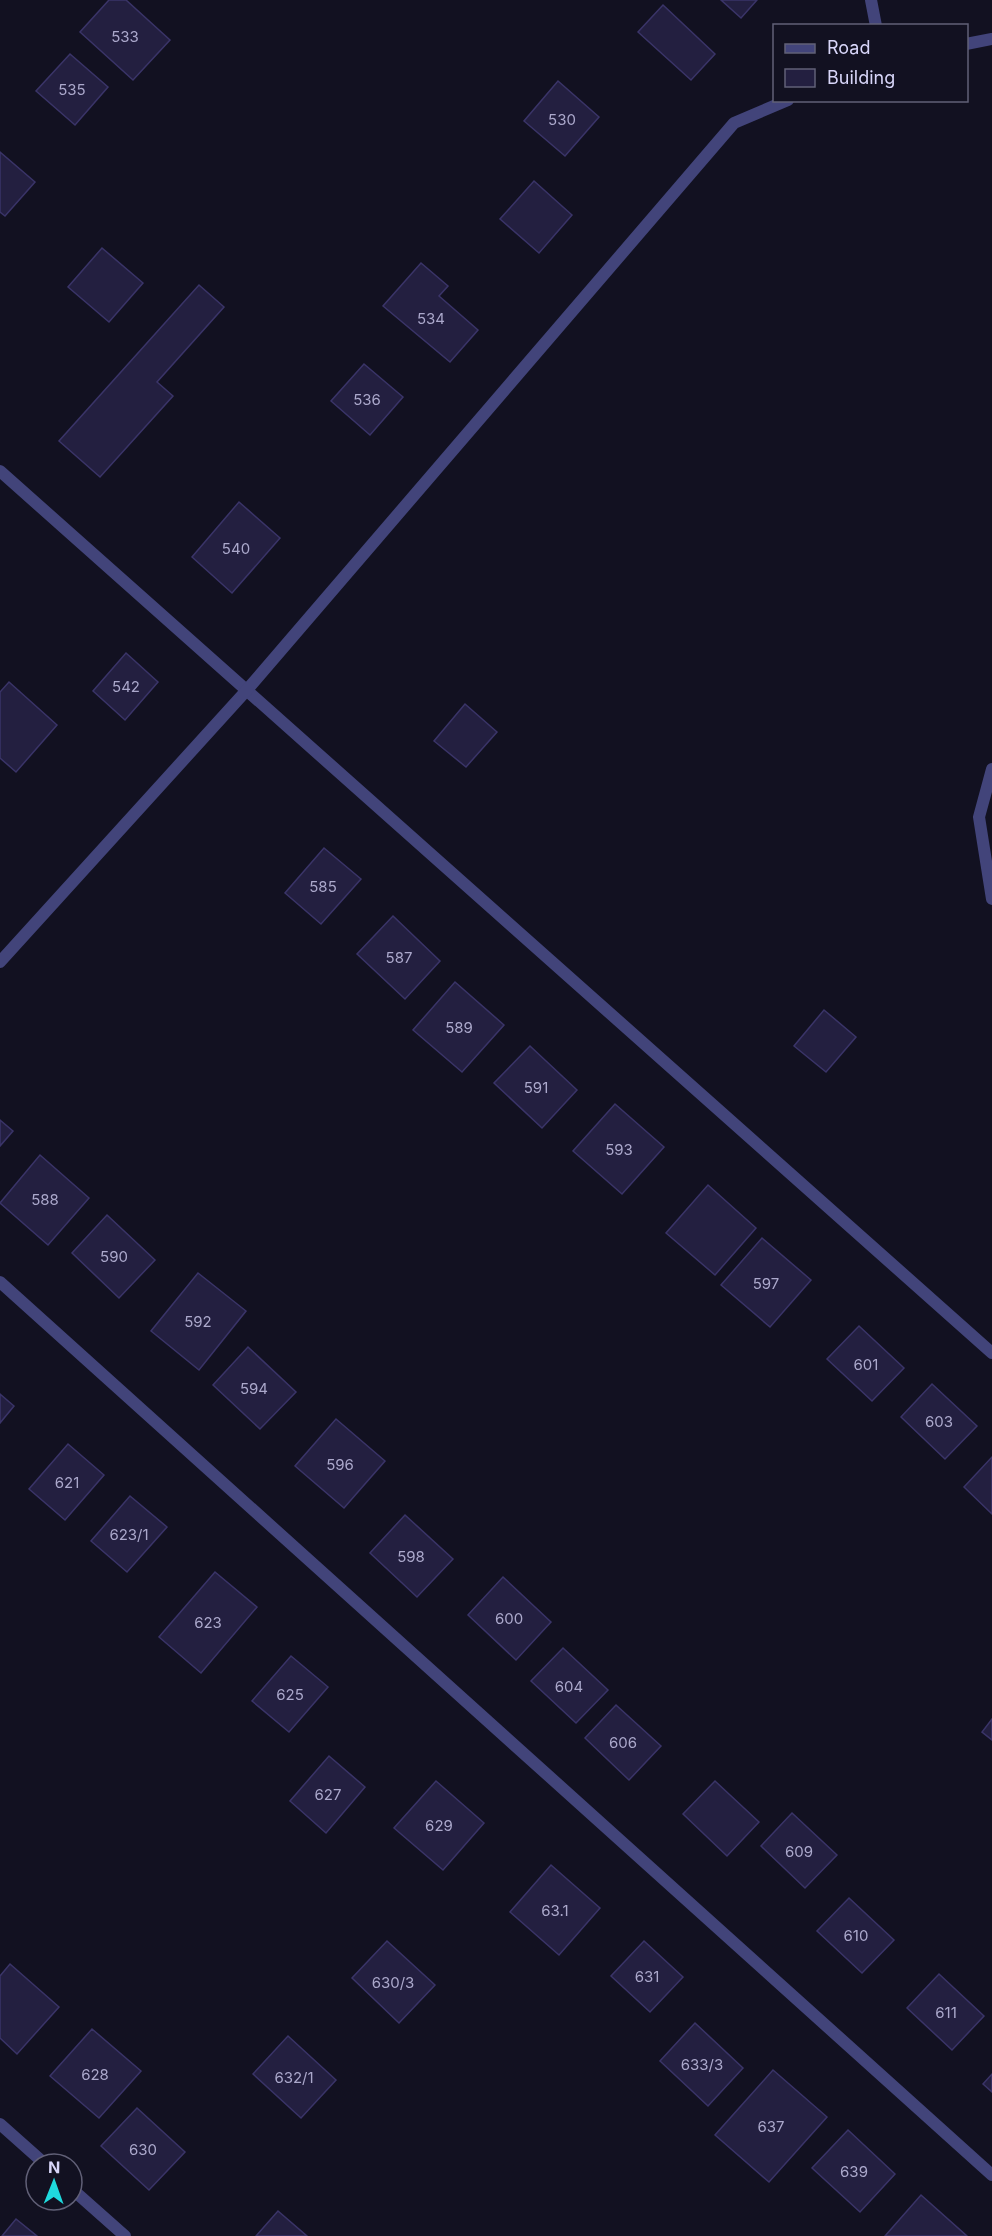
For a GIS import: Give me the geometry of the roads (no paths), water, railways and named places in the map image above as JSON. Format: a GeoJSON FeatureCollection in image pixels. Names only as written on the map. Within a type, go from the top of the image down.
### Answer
{"type":"FeatureCollection","features":[{"type":"Feature","properties":{"kind":"street"},"geometry":{"type":"LineString","coordinates":[[871,0],[876,24]]}},
{"type":"Feature","properties":{"kind":"street"},"geometry":{"type":"LineString","coordinates":[[968,44],[992,39]]}},
{"type":"Feature","properties":{"kind":"street"},"geometry":{"type":"LineString","coordinates":[[0,962],[246,691],[734,123],[783,102]]}},
{"type":"Feature","properties":{"kind":"street"},"geometry":{"type":"LineString","coordinates":[[0,471],[992,1353]]}},
{"type":"Feature","properties":{"kind":"street"},"geometry":{"type":"LineString","coordinates":[[992,769],[979,817],[992,899]]}},
{"type":"Feature","properties":{"kind":"street"},"geometry":{"type":"LineString","coordinates":[[0,1282],[992,2175]]}},
{"type":"Feature","properties":{"kind":"street"},"geometry":{"type":"LineString","coordinates":[[0,2124],[32,2152]]}},
{"type":"Feature","properties":{"kind":"street"},"geometry":{"type":"LineString","coordinates":[[84,2199],[125,2236]]}}]}
